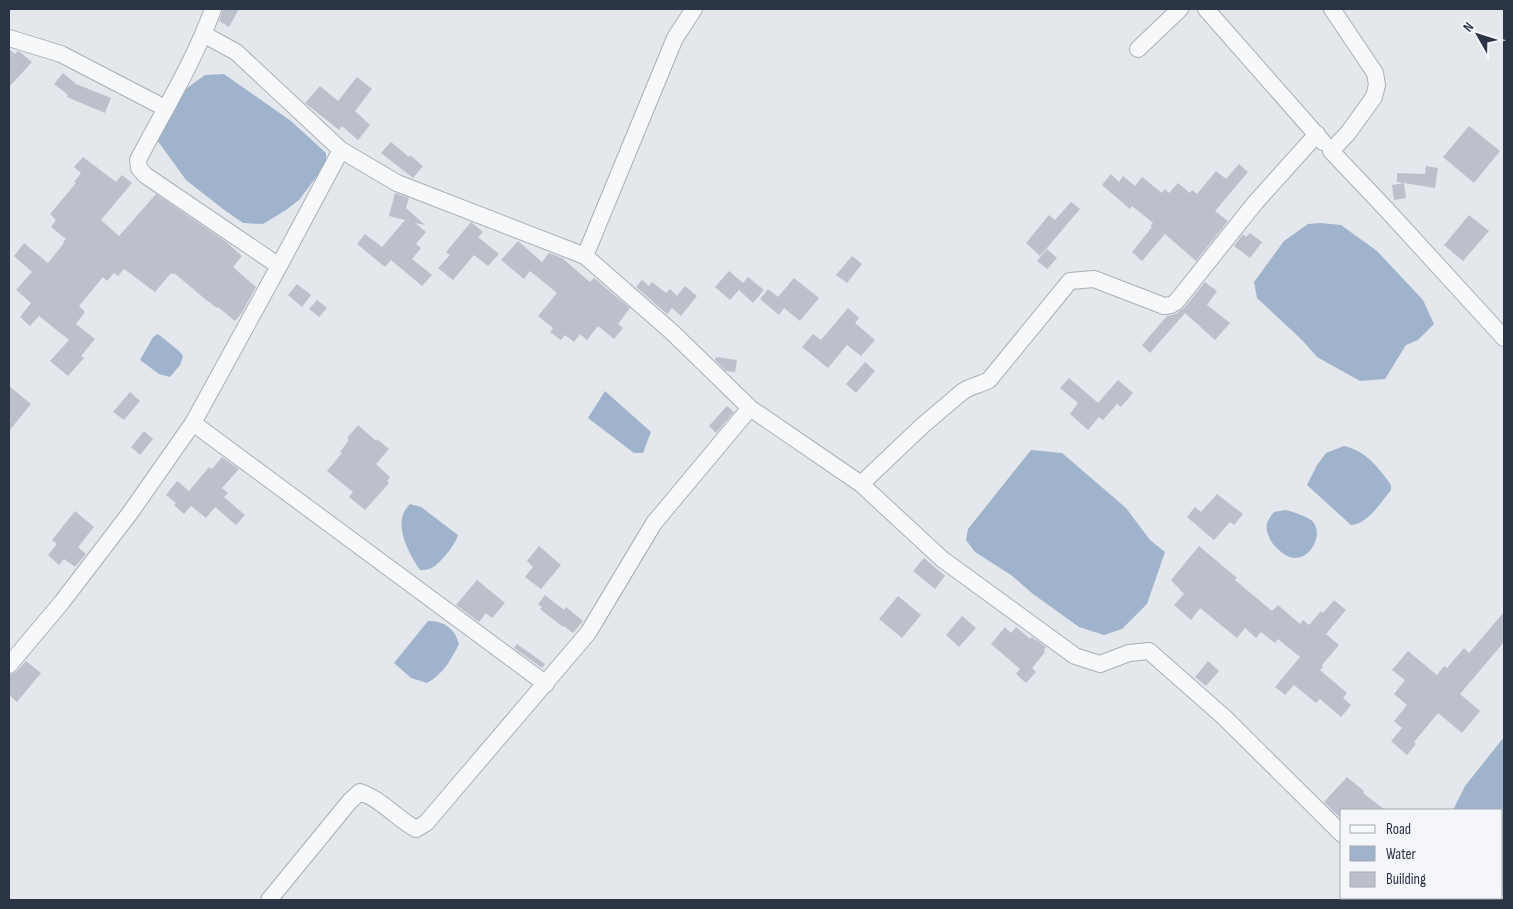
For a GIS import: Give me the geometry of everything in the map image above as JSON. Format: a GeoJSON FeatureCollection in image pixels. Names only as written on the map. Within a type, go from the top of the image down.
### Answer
{"type":"FeatureCollection","features":[{"type":"Feature","properties":{"kind":"street"},"geometry":{"type":"LineString","coordinates":[[212,9],[203,34],[138,160],[139,168],[145,175],[279,266]]}},
{"type":"Feature","properties":{"kind":"street"},"geometry":{"type":"LineString","coordinates":[[585,256],[675,38],[694,9]]}},
{"type":"Feature","properties":{"kind":"street"},"geometry":{"type":"LineString","coordinates":[[1138,49],[1180,9]]}},
{"type":"Feature","properties":{"kind":"street"},"geometry":{"type":"LineString","coordinates":[[1206,9],[1331,151],[1504,338]]}},
{"type":"Feature","properties":{"kind":"street"},"geometry":{"type":"LineString","coordinates":[[1331,151],[1348,133],[1374,97],[1377,85],[1375,73],[1332,9]]}},
{"type":"Feature","properties":{"kind":"street"},"geometry":{"type":"LineString","coordinates":[[203,34],[236,52],[341,150],[397,183],[585,256],[673,333],[750,408],[862,484],[942,559],[1075,656],[1100,664],[1129,653],[1149,651],[1225,718],[1340,832]]}},
{"type":"Feature","properties":{"kind":"street"},"geometry":{"type":"LineString","coordinates":[[9,38],[61,54],[165,108]]}},
{"type":"Feature","properties":{"kind":"street"},"geometry":{"type":"LineString","coordinates":[[862,484],[922,426],[968,387],[982,384],[989,380],[1070,281],[1094,279],[1164,306],[1176,302],[1255,203],[1317,134]]}},
{"type":"Feature","properties":{"kind":"street"},"geometry":{"type":"LineString","coordinates":[[9,665],[62,602],[119,528],[193,423],[341,150]]}},
{"type":"Feature","properties":{"kind":"street"},"geometry":{"type":"LineString","coordinates":[[269,900],[350,801],[360,792],[371,795],[402,822],[416,829],[426,823],[588,633],[654,523],[750,408]]}},
{"type":"Feature","properties":{"kind":"street"},"geometry":{"type":"LineString","coordinates":[[193,423],[546,684]]}},
{"type":"Feature","properties":{"kind":"water"},"geometry":{"type":"Polygon","coordinates":[[[224,74],[291,121],[326,153],[326,164],[299,200],[263,224],[243,223],[186,180],[157,140],[183,91],[205,75],[224,74]]]}},
{"type":"Feature","properties":{"kind":"water"},"geometry":{"type":"Polygon","coordinates":[[[1308,224],[1341,225],[1377,251],[1423,300],[1434,324],[1418,340],[1406,345],[1385,379],[1360,381],[1317,357],[1302,340],[1257,298],[1254,282],[1284,241],[1308,224]]]}},
{"type":"Feature","properties":{"kind":"water"},"geometry":{"type":"Polygon","coordinates":[[[158,334],[183,356],[180,365],[170,377],[159,374],[140,360],[153,337],[158,334]]]}},
{"type":"Feature","properties":{"kind":"water"},"geometry":{"type":"Polygon","coordinates":[[[605,391],[651,432],[643,453],[634,453],[588,418],[605,391]]]}},
{"type":"Feature","properties":{"kind":"water"},"geometry":{"type":"Polygon","coordinates":[[[1344,446],[1352,448],[1365,456],[1377,467],[1391,485],[1391,490],[1374,512],[1363,521],[1351,525],[1307,485],[1317,465],[1326,453],[1344,446]]]}},
{"type":"Feature","properties":{"kind":"water"},"geometry":{"type":"Polygon","coordinates":[[[1031,450],[1062,453],[1126,508],[1150,540],[1165,552],[1147,604],[1122,629],[1104,635],[1079,627],[1033,594],[1011,575],[975,552],[966,540],[968,529],[1031,450]]]}},
{"type":"Feature","properties":{"kind":"water"},"geometry":{"type":"Polygon","coordinates":[[[410,504],[421,507],[458,535],[446,555],[437,564],[428,569],[420,570],[403,537],[402,519],[404,511],[410,504]]]}},
{"type":"Feature","properties":{"kind":"water"},"geometry":{"type":"Polygon","coordinates":[[[1286,510],[1308,518],[1316,526],[1315,542],[1305,555],[1298,558],[1289,557],[1280,551],[1272,542],[1267,531],[1269,519],[1274,512],[1286,510]]]}},
{"type":"Feature","properties":{"kind":"water"},"geometry":{"type":"Polygon","coordinates":[[[428,621],[444,624],[455,634],[459,644],[446,666],[427,683],[411,678],[394,663],[428,621]]]}},
{"type":"Feature","properties":{"kind":"water"},"geometry":{"type":"Polygon","coordinates":[[[1504,737],[1504,897],[1503,809],[1454,809],[1465,786],[1504,737]]]}},
{"type":"Feature","properties":{"kind":"building"},"geometry":{"type":"Polygon","coordinates":[[[223,9],[239,9],[229,27],[219,21],[223,9]]]}},
{"type":"Feature","properties":{"kind":"building"},"geometry":{"type":"Polygon","coordinates":[[[9,49],[15,54],[18,51],[20,52],[32,62],[9,87],[9,49]]]}},
{"type":"Feature","properties":{"kind":"building"},"geometry":{"type":"Polygon","coordinates":[[[63,73],[76,84],[111,98],[105,113],[67,97],[68,95],[54,84],[63,73]]]}},
{"type":"Feature","properties":{"kind":"building"},"geometry":{"type":"Polygon","coordinates":[[[357,77],[372,89],[355,111],[370,125],[358,140],[342,126],[339,130],[305,103],[320,86],[338,101],[357,77]]]}},
{"type":"Feature","properties":{"kind":"building"},"geometry":{"type":"Polygon","coordinates":[[[1469,126],[1500,151],[1474,183],[1443,157],[1469,126]]]}},
{"type":"Feature","properties":{"kind":"building"},"geometry":{"type":"Polygon","coordinates":[[[391,142],[423,166],[413,178],[381,153],[391,142]]]}},
{"type":"Feature","properties":{"kind":"building"},"geometry":{"type":"Polygon","coordinates":[[[83,157],[116,182],[122,175],[132,183],[101,220],[119,236],[156,194],[225,241],[242,256],[233,267],[256,287],[235,321],[174,273],[173,275],[171,273],[155,292],[124,269],[118,276],[114,273],[107,281],[103,277],[79,306],[85,312],[76,324],[95,339],[81,356],[84,358],[68,376],[50,361],[69,340],[39,316],[30,326],[20,317],[31,303],[16,290],[32,272],[14,256],[24,243],[48,263],[64,243],[66,239],[51,227],[56,220],[50,214],[76,183],[74,182],[81,173],[74,167],[83,157]]]}},
{"type":"Feature","properties":{"kind":"building"},"geometry":{"type":"Polygon","coordinates":[[[1239,164],[1248,172],[1215,211],[1228,221],[1196,261],[1165,234],[1142,261],[1132,252],[1152,227],[1150,226],[1153,223],[1132,206],[1130,209],[1102,185],[1111,174],[1119,182],[1123,176],[1135,186],[1142,177],[1162,193],[1165,189],[1169,193],[1178,183],[1190,193],[1192,190],[1197,194],[1216,171],[1226,179],[1239,164]]]}},
{"type":"Feature","properties":{"kind":"building"},"geometry":{"type":"Polygon","coordinates":[[[1426,166],[1438,168],[1435,188],[1397,182],[1397,173],[1425,174],[1426,166]]]}},
{"type":"Feature","properties":{"kind":"building"},"geometry":{"type":"Polygon","coordinates":[[[1404,183],[1406,198],[1394,200],[1392,185],[1404,183]]]}},
{"type":"Feature","properties":{"kind":"building"},"geometry":{"type":"Polygon","coordinates":[[[395,193],[409,198],[406,208],[425,225],[415,223],[426,232],[416,244],[421,248],[412,259],[432,275],[422,286],[391,260],[385,267],[357,244],[365,234],[382,247],[405,220],[389,216],[395,193]]]}},
{"type":"Feature","properties":{"kind":"building"},"geometry":{"type":"Polygon","coordinates":[[[1071,202],[1080,209],[1040,256],[1026,243],[1049,215],[1055,220],[1071,202]]]}},
{"type":"Feature","properties":{"kind":"building"},"geometry":{"type":"Polygon","coordinates":[[[1469,215],[1489,231],[1463,261],[1444,245],[1469,215]]]}},
{"type":"Feature","properties":{"kind":"building"},"geometry":{"type":"Polygon","coordinates":[[[471,222],[483,232],[478,237],[499,254],[488,266],[474,255],[453,280],[438,268],[450,255],[446,252],[471,222]]]}},
{"type":"Feature","properties":{"kind":"building"},"geometry":{"type":"Polygon","coordinates":[[[1250,233],[1262,242],[1250,258],[1234,246],[1243,234],[1246,237],[1250,233]]]}},
{"type":"Feature","properties":{"kind":"building"},"geometry":{"type":"Polygon","coordinates":[[[518,241],[542,262],[549,253],[562,258],[590,282],[594,278],[630,308],[618,324],[623,328],[614,339],[598,326],[587,340],[580,334],[574,342],[565,335],[561,340],[550,332],[553,328],[538,316],[557,293],[530,271],[524,279],[501,260],[518,241]]]}},
{"type":"Feature","properties":{"kind":"building"},"geometry":{"type":"Polygon","coordinates":[[[1047,249],[1057,258],[1047,269],[1037,261],[1047,249]]]}},
{"type":"Feature","properties":{"kind":"building"},"geometry":{"type":"Polygon","coordinates":[[[852,256],[862,264],[847,283],[836,275],[852,256]]]}},
{"type":"Feature","properties":{"kind":"building"},"geometry":{"type":"Polygon","coordinates":[[[729,271],[743,283],[748,277],[764,290],[753,303],[739,290],[730,300],[715,287],[729,271]]]}},
{"type":"Feature","properties":{"kind":"building"},"geometry":{"type":"Polygon","coordinates":[[[794,278],[819,298],[800,321],[784,308],[779,315],[760,299],[768,289],[778,297],[794,278]]]}},
{"type":"Feature","properties":{"kind":"building"},"geometry":{"type":"Polygon","coordinates":[[[642,280],[649,286],[652,282],[666,293],[670,289],[677,296],[685,286],[697,296],[681,316],[672,308],[667,314],[636,287],[642,280]]]}},
{"type":"Feature","properties":{"kind":"building"},"geometry":{"type":"Polygon","coordinates":[[[1205,282],[1217,291],[1207,305],[1230,323],[1215,340],[1185,313],[1150,353],[1142,345],[1167,316],[1176,314],[1184,308],[1205,282]]]}},
{"type":"Feature","properties":{"kind":"building"},"geometry":{"type":"Polygon","coordinates":[[[297,284],[311,295],[302,307],[288,295],[297,284]]]}},
{"type":"Feature","properties":{"kind":"building"},"geometry":{"type":"Polygon","coordinates":[[[317,300],[327,308],[319,317],[309,309],[317,300]]]}},
{"type":"Feature","properties":{"kind":"building"},"geometry":{"type":"Polygon","coordinates":[[[848,308],[859,318],[855,323],[875,340],[861,356],[847,345],[828,368],[802,347],[813,334],[821,340],[848,308]]]}},
{"type":"Feature","properties":{"kind":"building"},"geometry":{"type":"Polygon","coordinates":[[[716,357],[737,360],[735,372],[726,371],[715,360],[716,357]]]}},
{"type":"Feature","properties":{"kind":"building"},"geometry":{"type":"Polygon","coordinates":[[[865,362],[875,371],[856,393],[846,384],[865,362]]]}},
{"type":"Feature","properties":{"kind":"building"},"geometry":{"type":"Polygon","coordinates":[[[1069,378],[1098,403],[1118,380],[1133,393],[1121,407],[1117,404],[1103,420],[1099,417],[1088,430],[1070,414],[1078,403],[1060,388],[1069,378]]]}},
{"type":"Feature","properties":{"kind":"building"},"geometry":{"type":"Polygon","coordinates":[[[9,386],[31,404],[9,431],[9,386]]]}},
{"type":"Feature","properties":{"kind":"building"},"geometry":{"type":"Polygon","coordinates":[[[130,392],[140,401],[124,420],[113,412],[130,392]]]}},
{"type":"Feature","properties":{"kind":"building"},"geometry":{"type":"Polygon","coordinates":[[[727,406],[734,412],[716,433],[709,426],[727,406]]]}},
{"type":"Feature","properties":{"kind":"building"},"geometry":{"type":"Polygon","coordinates":[[[358,425],[376,441],[377,439],[389,449],[376,464],[390,477],[387,481],[389,483],[365,510],[349,497],[353,492],[327,471],[342,453],[340,452],[349,440],[347,438],[358,425]]]}},
{"type":"Feature","properties":{"kind":"building"},"geometry":{"type":"Polygon","coordinates":[[[144,431],[153,439],[140,455],[131,447],[144,431]]]}},
{"type":"Feature","properties":{"kind":"building"},"geometry":{"type":"Polygon","coordinates":[[[222,457],[239,469],[222,488],[228,493],[224,497],[245,515],[236,525],[215,507],[206,518],[191,506],[184,514],[174,505],[176,503],[166,495],[177,481],[189,491],[209,467],[212,469],[222,457]]]}},
{"type":"Feature","properties":{"kind":"building"},"geometry":{"type":"Polygon","coordinates":[[[1217,494],[1243,514],[1234,525],[1230,522],[1214,540],[1187,517],[1195,507],[1201,512],[1217,494]]]}},
{"type":"Feature","properties":{"kind":"building"},"geometry":{"type":"Polygon","coordinates":[[[75,511],[94,527],[78,547],[86,554],[75,567],[64,559],[59,565],[48,555],[57,544],[52,540],[75,511]]]}},
{"type":"Feature","properties":{"kind":"building"},"geometry":{"type":"Polygon","coordinates":[[[539,546],[561,565],[541,589],[525,577],[533,567],[527,561],[539,546]]]}},
{"type":"Feature","properties":{"kind":"building"},"geometry":{"type":"Polygon","coordinates":[[[1199,546],[1272,611],[1278,605],[1300,624],[1303,620],[1309,625],[1334,600],[1346,610],[1326,634],[1339,645],[1320,670],[1347,693],[1343,698],[1351,705],[1341,717],[1320,699],[1316,703],[1294,685],[1285,695],[1275,687],[1300,657],[1278,639],[1275,643],[1261,632],[1256,638],[1245,628],[1237,638],[1200,608],[1191,620],[1174,605],[1184,594],[1171,580],[1199,546]]]}},
{"type":"Feature","properties":{"kind":"building"},"geometry":{"type":"Polygon","coordinates":[[[924,558],[945,576],[935,589],[913,571],[924,558]]]}},
{"type":"Feature","properties":{"kind":"building"},"geometry":{"type":"Polygon","coordinates":[[[477,580],[505,603],[492,618],[486,613],[479,622],[456,605],[477,580]]]}},
{"type":"Feature","properties":{"kind":"building"},"geometry":{"type":"Polygon","coordinates":[[[545,595],[564,610],[566,607],[583,621],[573,633],[540,609],[542,607],[538,604],[545,595]]]}},
{"type":"Feature","properties":{"kind":"building"},"geometry":{"type":"Polygon","coordinates":[[[898,596],[921,615],[902,638],[879,619],[898,596]]]}},
{"type":"Feature","properties":{"kind":"building"},"geometry":{"type":"Polygon","coordinates":[[[1504,612],[1504,642],[1460,694],[1480,711],[1462,733],[1438,713],[1414,742],[1416,744],[1407,755],[1391,741],[1402,728],[1394,721],[1407,705],[1394,694],[1405,680],[1392,670],[1408,651],[1437,675],[1444,666],[1447,668],[1464,648],[1469,653],[1504,612]]]}},
{"type":"Feature","properties":{"kind":"building"},"geometry":{"type":"Polygon","coordinates":[[[962,616],[976,628],[959,647],[946,635],[962,616]]]}},
{"type":"Feature","properties":{"kind":"building"},"geometry":{"type":"Polygon","coordinates":[[[1005,627],[1011,633],[1016,627],[1030,639],[1032,637],[1046,647],[1045,652],[1032,668],[1036,672],[1026,683],[1016,674],[1020,669],[991,644],[1005,627]]]}},
{"type":"Feature","properties":{"kind":"building"},"geometry":{"type":"Polygon","coordinates":[[[517,644],[545,664],[542,668],[514,648],[517,644]]]}},
{"type":"Feature","properties":{"kind":"building"},"geometry":{"type":"Polygon","coordinates":[[[26,661],[41,673],[17,702],[9,695],[9,675],[16,672],[26,661]]]}},
{"type":"Feature","properties":{"kind":"building"},"geometry":{"type":"Polygon","coordinates":[[[1208,661],[1219,671],[1206,686],[1195,677],[1208,661]]]}},
{"type":"Feature","properties":{"kind":"building"},"geometry":{"type":"Polygon","coordinates":[[[1347,777],[1364,791],[1363,793],[1384,809],[1340,809],[1340,817],[1324,802],[1347,777]]]}}]}
